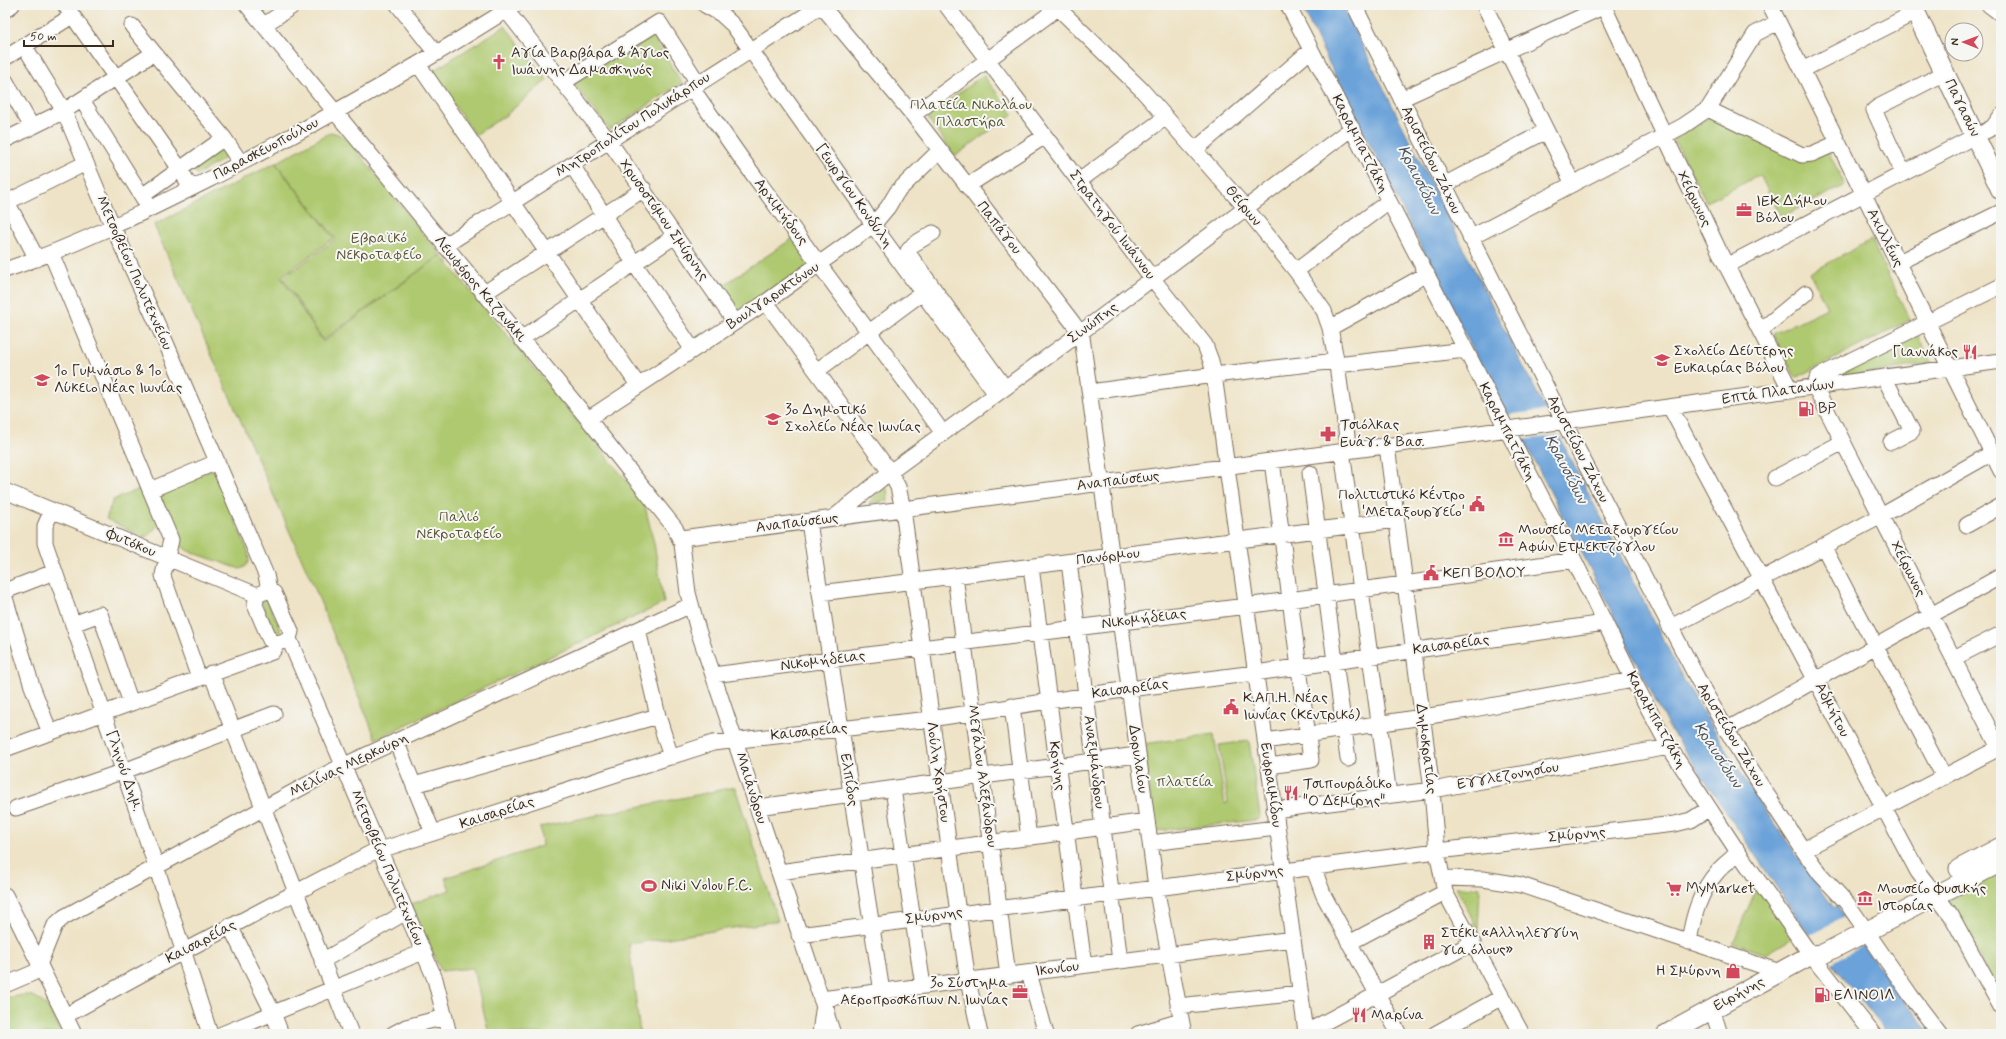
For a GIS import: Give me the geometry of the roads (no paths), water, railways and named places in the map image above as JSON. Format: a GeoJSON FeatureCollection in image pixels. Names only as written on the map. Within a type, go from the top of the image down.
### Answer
{"type":"FeatureCollection","features":[{"type":"Feature","properties":{"kind":"main road","name":"Παγασών"},"geometry":{"type":"LineString","coordinates":[[1917,7],[1945,73],[1981,133],[2001,162]]}},
{"type":"Feature","properties":{"kind":"main road","name":"Παγασών"},"geometry":{"type":"LineString","coordinates":[[1917,7],[1981,133],[2001,190]]}},
{"type":"Feature","properties":{"kind":"main road"},"geometry":{"type":"LineString","coordinates":[[1932,891],[2001,847]]}},
{"type":"Feature","properties":{"kind":"main road"},"geometry":{"type":"LineString","coordinates":[[1932,891],[2001,862]]}},
{"type":"Feature","properties":{"kind":"main road","name":"Ειρήνης"},"geometry":{"type":"LineString","coordinates":[[1667,1034],[1817,951],[1932,891]]}},
{"type":"Feature","properties":{"kind":"main road"},"geometry":{"type":"LineString","coordinates":[[822,1034],[823,1005]]}},
{"type":"Feature","properties":{"kind":"street"},"geometry":{"type":"LineString","coordinates":[[5,10],[12,5]]}},
{"type":"Feature","properties":{"kind":"street","name":"Λεωφόρος Καζανάκι"},"geometry":{"type":"LineString","coordinates":[[247,5],[483,294],[588,419],[662,511],[681,538]]}},
{"type":"Feature","properties":{"kind":"street"},"geometry":{"type":"LineString","coordinates":[[264,25],[294,5]]}},
{"type":"Feature","properties":{"kind":"street"},"geometry":{"type":"LineString","coordinates":[[398,5],[436,53]]}},
{"type":"Feature","properties":{"kind":"street","name":"Γεωργίου Κονδύλη"},"geometry":{"type":"LineString","coordinates":[[705,5],[728,19],[858,201],[873,225],[927,290],[1001,391]]}},
{"type":"Feature","properties":{"kind":"street","name":"Μητροπολίτου Πολυκάρπου"},"geometry":{"type":"LineString","coordinates":[[444,246],[821,5]]}},
{"type":"Feature","properties":{"kind":"street","name":"Παπάγου"},"geometry":{"type":"LineString","coordinates":[[821,5],[913,115],[939,151],[1080,333],[1084,345],[1103,483]]}},
{"type":"Feature","properties":{"kind":"street","name":"Στρατηγού Ιωάννου"},"geometry":{"type":"LineString","coordinates":[[946,5],[1152,278],[1205,345],[1211,360],[1214,374],[1226,467]]}},
{"type":"Feature","properties":{"kind":"street","name":"Καραμπατζάκη"},"geometry":{"type":"LineString","coordinates":[[1288,5],[1390,201],[1465,350],[1508,429],[1633,680],[1669,747],[1708,809],[1738,852],[1817,951]]}},
{"type":"Feature","properties":{"kind":"street","name":"Αριστείδου Ζάχου"},"geometry":{"type":"LineString","coordinates":[[1354,5],[1560,422],[1669,628],[1726,730],[1803,850],[1820,874],[1847,903],[1858,929],[1940,1034]]}},
{"type":"Feature","properties":{"kind":"street"},"geometry":{"type":"LineString","coordinates":[[1484,5],[1572,184]]}},
{"type":"Feature","properties":{"kind":"street","name":"Αχιλλέως"},"geometry":{"type":"LineString","coordinates":[[1770,5],[1837,143],[2001,471]]}},
{"type":"Feature","properties":{"kind":"street"},"geometry":{"type":"LineString","coordinates":[[1989,5],[2001,14]]}},
{"type":"Feature","properties":{"kind":"street"},"geometry":{"type":"LineString","coordinates":[[913,115],[1058,6]]}},
{"type":"Feature","properties":{"kind":"street","name":"Θείρων"},"geometry":{"type":"LineString","coordinates":[[1058,6],[1131,78],[1245,207],[1296,271],[1324,311],[1330,328],[1336,363],[1346,451],[1352,525],[1389,795]]}},
{"type":"Feature","properties":{"kind":"street"},"geometry":{"type":"LineString","coordinates":[[1401,99],[1604,6]]}},
{"type":"Feature","properties":{"kind":"street","name":"Χείρωνος"},"geometry":{"type":"LineString","coordinates":[[1604,6],[1726,266],[1791,391]]}},
{"type":"Feature","properties":{"kind":"street","name":"Παρασκευοπούλου"},"geometry":{"type":"LineString","coordinates":[[5,270],[37,259],[113,227],[241,163],[336,113],[436,53],[508,7]]}},
{"type":"Feature","properties":{"kind":"street","name":"Χρυσοστόμου Σμύρνης"},"geometry":{"type":"LineString","coordinates":[[508,7],[644,189],[735,322]]}},
{"type":"Feature","properties":{"kind":"street"},"geometry":{"type":"LineString","coordinates":[[1802,70],[1917,7]]}},
{"type":"Feature","properties":{"kind":"street"},"geometry":{"type":"LineString","coordinates":[[5,58],[25,47],[69,10],[191,188]]}},
{"type":"Feature","properties":{"kind":"street","name":"Αρχιμήδους"},"geometry":{"type":"LineString","coordinates":[[564,82],[659,22],[695,85],[741,158],[943,433]]}},
{"type":"Feature","properties":{"kind":"street"},"geometry":{"type":"LineString","coordinates":[[1470,238],[1664,136],[1708,109],[1755,34],[1778,22]]}},
{"type":"Feature","properties":{"kind":"street"},"geometry":{"type":"LineString","coordinates":[[132,26],[224,138],[241,163]]}},
{"type":"Feature","properties":{"kind":"street","name":"Μετσοβείου Πολυτεχνείου"},"geometry":{"type":"LineString","coordinates":[[25,47],[64,111],[113,227],[166,343],[266,575],[263,593]]}},
{"type":"Feature","properties":{"kind":"street"},"geometry":{"type":"LineString","coordinates":[[1195,150],[1311,50]]}},
{"type":"Feature","properties":{"kind":"street"},"geometry":{"type":"LineString","coordinates":[[5,140],[64,111],[154,53]]}},
{"type":"Feature","properties":{"kind":"street"},"geometry":{"type":"LineString","coordinates":[[418,64],[513,201],[578,300],[638,385]]}},
{"type":"Feature","properties":{"kind":"street"},"geometry":{"type":"LineString","coordinates":[[1903,173],[1874,110],[1945,73]]}},
{"type":"Feature","properties":{"kind":"street"},"geometry":{"type":"LineString","coordinates":[[7,90],[32,127]]}},
{"type":"Feature","properties":{"kind":"street"},"geometry":{"type":"LineString","coordinates":[[82,100],[150,209]]}},
{"type":"Feature","properties":{"kind":"street"},"geometry":{"type":"LineString","coordinates":[[1708,109],[1802,155],[1812,154],[1837,143]]}},
{"type":"Feature","properties":{"kind":"street"},"geometry":{"type":"LineString","coordinates":[[1726,266],[1993,127],[2001,116]]}},
{"type":"Feature","properties":{"kind":"street"},"geometry":{"type":"LineString","coordinates":[[1079,181],[1166,117]]}},
{"type":"Feature","properties":{"kind":"street","name":"Σινώπης"},"geometry":{"type":"LineString","coordinates":[[833,518],[890,472],[1080,333],[1245,207],[1352,128]]}},
{"type":"Feature","properties":{"kind":"street"},"geometry":{"type":"LineString","coordinates":[[1444,185],[1546,131]]}},
{"type":"Feature","properties":{"kind":"street"},"geometry":{"type":"LineString","coordinates":[[967,186],[1045,136]]}},
{"type":"Feature","properties":{"kind":"street","name":"Παρασκευοπούλου"},"geometry":{"type":"LineString","coordinates":[[142,196],[224,138]]}},
{"type":"Feature","properties":{"kind":"street","name":"Βουλγαροκτόνου"},"geometry":{"type":"LineString","coordinates":[[588,419],[766,302],[873,225],[888,208],[897,192],[939,151]]}},
{"type":"Feature","properties":{"kind":"street"},"geometry":{"type":"LineString","coordinates":[[37,259],[6,200],[86,163]]}},
{"type":"Feature","properties":{"kind":"street"},"geometry":{"type":"LineString","coordinates":[[572,164],[634,263],[693,350]]}},
{"type":"Feature","properties":{"kind":"street"},"geometry":{"type":"LineString","coordinates":[[483,294],[644,189]]}},
{"type":"Feature","properties":{"kind":"street"},"geometry":{"type":"LineString","coordinates":[[1296,271],[1390,201]]}},
{"type":"Feature","properties":{"kind":"street"},"geometry":{"type":"LineString","coordinates":[[1897,262],[2001,212]]}},
{"type":"Feature","properties":{"kind":"street","name":"Γεωργίου Κονδύλη"},"geometry":{"type":"LineString","coordinates":[[927,290],[908,251],[914,244],[933,233]]}},
{"type":"Feature","properties":{"kind":"street"},"geometry":{"type":"LineString","coordinates":[[521,339],[675,236]]}},
{"type":"Feature","properties":{"kind":"street"},"geometry":{"type":"LineString","coordinates":[[50,253],[170,540],[163,575],[164,579],[205,675],[233,728],[351,1034]]}},
{"type":"Feature","properties":{"kind":"street"},"geometry":{"type":"LineString","coordinates":[[1330,328],[1427,274]]}},
{"type":"Feature","properties":{"kind":"street"},"geometry":{"type":"LineString","coordinates":[[1816,387],[1817,378],[1821,375],[2001,286]]}},
{"type":"Feature","properties":{"kind":"street"},"geometry":{"type":"LineString","coordinates":[[818,370],[927,290]]}},
{"type":"Feature","properties":{"kind":"street"},"geometry":{"type":"LineString","coordinates":[[1760,331],[1806,293]]}},
{"type":"Feature","properties":{"kind":"street"},"geometry":{"type":"LineString","coordinates":[[766,302],[818,370],[890,472],[898,487],[903,509]]}},
{"type":"Feature","properties":{"kind":"street"},"geometry":{"type":"LineString","coordinates":[[1090,392],[1214,374],[1465,350]]}},
{"type":"Feature","properties":{"kind":"street","name":"Επτά Πλατανίων"},"geometry":{"type":"LineString","coordinates":[[1560,422],[2001,361]]}},
{"type":"Feature","properties":{"kind":"street"},"geometry":{"type":"LineString","coordinates":[[1884,378],[1912,431],[1891,442]]}},
{"type":"Feature","properties":{"kind":"street","name":"Χείρωνος"},"geometry":{"type":"LineString","coordinates":[[1816,387],[2000,749]]}},
{"type":"Feature","properties":{"kind":"street","name":"Αδμήτου"},"geometry":{"type":"LineString","coordinates":[[1670,407],[1883,809],[1918,872],[1951,915],[2001,1007]]}},
{"type":"Feature","properties":{"kind":"street","name":"Αναπαύσεως"},"geometry":{"type":"LineString","coordinates":[[681,538],[1560,422]]}},
{"type":"Feature","properties":{"kind":"street"},"geometry":{"type":"LineString","coordinates":[[1775,478],[1843,442]]}},
{"type":"Feature","properties":{"kind":"street","name":"Δημοκρατίας"},"geometry":{"type":"LineString","coordinates":[[1387,446],[1432,790],[1438,851],[1444,885],[1472,943],[1522,1034]]}},
{"type":"Feature","properties":{"kind":"street"},"geometry":{"type":"LineString","coordinates":[[1669,628],[1881,516],[1992,453]]}},
{"type":"Feature","properties":{"kind":"street"},"geometry":{"type":"LineString","coordinates":[[1269,766],[1311,760],[1272,461]]}},
{"type":"Feature","properties":{"kind":"street"},"geometry":{"type":"LineString","coordinates":[[150,490],[217,462]]}},
{"type":"Feature","properties":{"kind":"street","name":"Ευφραιμίδου"},"geometry":{"type":"LineString","coordinates":[[1226,467],[1301,993],[1305,1033]]}},
{"type":"Feature","properties":{"kind":"street"},"geometry":{"type":"LineString","coordinates":[[1310,473],[1348,759]]}},
{"type":"Feature","properties":{"kind":"street","name":"Δορυλαίου"},"geometry":{"type":"LineString","coordinates":[[1103,483],[1137,755],[1156,887],[1183,1028]]}},
{"type":"Feature","properties":{"kind":"street","name":"Φυτόκου"},"geometry":{"type":"LineString","coordinates":[[5,491],[166,559],[263,593]]}},
{"type":"Feature","properties":{"kind":"street"},"geometry":{"type":"LineString","coordinates":[[1967,525],[2001,506]]}},
{"type":"Feature","properties":{"kind":"street","name":"Λούλη Χρήστου"},"geometry":{"type":"LineString","coordinates":[[903,509],[930,719],[958,913],[968,980],[980,1034]]}},
{"type":"Feature","properties":{"kind":"street","name":"Γληνού Δημ."},"geometry":{"type":"LineString","coordinates":[[52,510],[45,526],[44,535],[54,572],[124,771],[184,950],[210,1034]]}},
{"type":"Feature","properties":{"kind":"street","name":"Πανόρμου"},"geometry":{"type":"LineString","coordinates":[[820,593],[1396,520]]}},
{"type":"Feature","properties":{"kind":"street","name":"Ελπίδος"},"geometry":{"type":"LineString","coordinates":[[809,522],[882,992]]}},
{"type":"Feature","properties":{"kind":"street","name":"Μαιάνδρου"},"geometry":{"type":"LineString","coordinates":[[681,538],[691,605],[833,1034]]}},
{"type":"Feature","properties":{"kind":"street"},"geometry":{"type":"LineString","coordinates":[[1823,546],[1944,777]]}},
{"type":"Feature","properties":{"kind":"street","name":"Νικομήδειας"},"geometry":{"type":"LineString","coordinates":[[713,675],[1246,606],[1574,560]]}},
{"type":"Feature","properties":{"kind":"street","name":"Αναξιμάνδρου"},"geometry":{"type":"LineString","coordinates":[[1069,562],[1120,961]]}},
{"type":"Feature","properties":{"kind":"street","name":"Κρήνης"},"geometry":{"type":"LineString","coordinates":[[1031,567],[1084,966]]}},
{"type":"Feature","properties":{"kind":"street"},"geometry":{"type":"LineString","coordinates":[[5,590],[54,572]]}},
{"type":"Feature","properties":{"kind":"street","name":"Μεγάλου Αλεξάνδρου"},"geometry":{"type":"LineString","coordinates":[[955,576],[1008,975]]}},
{"type":"Feature","properties":{"kind":"street"},"geometry":{"type":"LineString","coordinates":[[1726,730],[2001,576]]}},
{"type":"Feature","properties":{"kind":"street"},"geometry":{"type":"LineString","coordinates":[[5,749],[205,675],[272,652],[283,641],[291,631],[274,594],[263,593],[255,605],[270,640],[283,641]]}},
{"type":"Feature","properties":{"kind":"street"},"geometry":{"type":"LineString","coordinates":[[5,598],[32,686],[50,732]]}},
{"type":"Feature","properties":{"kind":"street","name":"Μελίνας Μερκούρη"},"geometry":{"type":"LineString","coordinates":[[40,964],[58,920],[344,765],[691,605]]}},
{"type":"Feature","properties":{"kind":"street"},"geometry":{"type":"LineString","coordinates":[[73,624],[100,614],[131,703]]}},
{"type":"Feature","properties":{"kind":"street","name":"Καισαρείας"},"geometry":{"type":"LineString","coordinates":[[65,1016],[184,950],[364,856],[713,743],[930,719],[1086,695],[1605,624]]}},
{"type":"Feature","properties":{"kind":"street"},"geometry":{"type":"LineString","coordinates":[[638,630],[658,716],[671,757]]}},
{"type":"Feature","properties":{"kind":"street"},"geometry":{"type":"LineString","coordinates":[[1954,658],[2001,634]]}},
{"type":"Feature","properties":{"kind":"street","name":"Μετσοβείου Πολυτεχνείου"},"geometry":{"type":"LineString","coordinates":[[283,641],[344,765],[435,979],[449,1034]]}},
{"type":"Feature","properties":{"kind":"street"},"geometry":{"type":"LineString","coordinates":[[1265,741],[1422,718],[1633,680]]}},
{"type":"Feature","properties":{"kind":"street"},"geometry":{"type":"LineString","coordinates":[[1012,706],[1029,838]]}},
{"type":"Feature","properties":{"kind":"street"},"geometry":{"type":"LineString","coordinates":[[16,808],[124,771],[233,728],[274,714]]}},
{"type":"Feature","properties":{"kind":"street"},"geometry":{"type":"LineString","coordinates":[[414,785],[658,716]]}},
{"type":"Feature","properties":{"kind":"street"},"geometry":{"type":"LineString","coordinates":[[396,741],[433,834]]}},
{"type":"Feature","properties":{"kind":"street","name":"Εγγλεζονησίου"},"geometry":{"type":"LineString","coordinates":[[1274,810],[1432,790],[1669,747]]}},
{"type":"Feature","properties":{"kind":"street"},"geometry":{"type":"LineString","coordinates":[[1803,850],[2000,749]]}},
{"type":"Feature","properties":{"kind":"street"},"geometry":{"type":"LineString","coordinates":[[757,807],[1137,755]]}},
{"type":"Feature","properties":{"kind":"street"},"geometry":{"type":"LineString","coordinates":[[893,789],[923,986]]}},
{"type":"Feature","properties":{"kind":"street","name":"Σμύρνης"},"geometry":{"type":"LineString","coordinates":[[799,935],[1438,851],[1681,823],[1691,820],[1708,809]]}},
{"type":"Feature","properties":{"kind":"street"},"geometry":{"type":"LineString","coordinates":[[779,872],[1147,822]]}},
{"type":"Feature","properties":{"kind":"street"},"geometry":{"type":"LineString","coordinates":[[1150,843],[1277,828]]}},
{"type":"Feature","properties":{"kind":"street"},"geometry":{"type":"LineString","coordinates":[[1689,942],[1695,912],[1706,889],[1716,873],[1738,852]]}},
{"type":"Feature","properties":{"kind":"street"},"geometry":{"type":"LineString","coordinates":[[1313,867],[1324,896],[1399,1034]]}},
{"type":"Feature","properties":{"kind":"street"},"geometry":{"type":"LineString","coordinates":[[1349,943],[1444,885],[1483,879],[1520,885],[1780,972]]}},
{"type":"Feature","properties":{"kind":"street"},"geometry":{"type":"LineString","coordinates":[[5,895],[74,1034]]}},
{"type":"Feature","properties":{"kind":"street"},"geometry":{"type":"LineString","coordinates":[[322,961],[406,912]]}},
{"type":"Feature","properties":{"kind":"street"},"geometry":{"type":"LineString","coordinates":[[230,926],[282,1034]]}},
{"type":"Feature","properties":{"kind":"street","name":"Ικονίου"},"geometry":{"type":"LineString","coordinates":[[823,1005],[882,992],[923,986],[1293,939]]}},
{"type":"Feature","properties":{"kind":"street"},"geometry":{"type":"LineString","coordinates":[[1305,1033],[1472,943]]}},
{"type":"Feature","properties":{"kind":"street"},"geometry":{"type":"LineString","coordinates":[[1817,951],[1873,1034]]}},
{"type":"Feature","properties":{"kind":"street"},"geometry":{"type":"LineString","coordinates":[[222,1034],[423,952]]}},
{"type":"Feature","properties":{"kind":"street"},"geometry":{"type":"LineString","coordinates":[[5,985],[33,973],[40,964]]}},
{"type":"Feature","properties":{"kind":"street"},"geometry":{"type":"LineString","coordinates":[[1029,973],[1046,1034]]}},
{"type":"Feature","properties":{"kind":"street"},"geometry":{"type":"LineString","coordinates":[[1178,1006],[1301,993]]}},
{"type":"Feature","properties":{"kind":"street"},"geometry":{"type":"LineString","coordinates":[[1435,1034],[1502,997]]}},
{"type":"Feature","properties":{"kind":"street"},"geometry":{"type":"LineString","coordinates":[[1712,1009],[1720,1034]]}},
{"type":"Feature","properties":{"kind":"street"},"geometry":{"type":"LineString","coordinates":[[393,1034],[406,1027],[445,1017]]}},
{"type":"Feature","properties":{"kind":"street"},"geometry":{"type":"LineString","coordinates":[[1138,1034],[1183,1028]]}},
{"type":"Feature","properties":{"kind":"water","name":"Κραυσίδων"},"geometry":{"type":"Polygon","coordinates":[[[1301,5],[1342,5],[1497,315],[1685,682],[1753,793],[1834,908],[1837,906],[1863,946],[1931,1034],[1888,1034],[1809,935],[1668,726],[1596,580],[1523,439],[1498,400],[1301,5]]]}},
{"type":"Feature","properties":{"kind":"place","name":"Αγία Βαρβάρα & Άγιος Ιωάννης Δαμασκηνός"},"geometry":{"type":"Point","coordinates":[499,62]}},
{"type":"Feature","properties":{"kind":"place","name":"ΙΕΚ Δήμου Βόλου"},"geometry":{"type":"Point","coordinates":[1744,210]}},
{"type":"Feature","properties":{"kind":"place","name":"Γιαννάκος"},"geometry":{"type":"Point","coordinates":[1970,352]}},
{"type":"Feature","properties":{"kind":"place","name":"Σχολείο Δεύτερης Ευκαιρίας Βόλου"},"geometry":{"type":"Point","coordinates":[1662,360]}},
{"type":"Feature","properties":{"kind":"place","name":"1ο Γυμνάσιο & 1ο Λύκειο Νέας Ιωνίας"},"geometry":{"type":"Point","coordinates":[42,380]}},
{"type":"Feature","properties":{"kind":"place","name":"BP"},"geometry":{"type":"Point","coordinates":[1806,409]}},
{"type":"Feature","properties":{"kind":"place","name":"3ο Δημοτικό Σχολείο Νέας Ιωνίας"},"geometry":{"type":"Point","coordinates":[773,419]}},
{"type":"Feature","properties":{"kind":"place","name":"Τσιόλκας Ευάγ. & Βασ."},"geometry":{"type":"Point","coordinates":[1328,434]}},
{"type":"Feature","properties":{"kind":"place","name":"Πολιτιστικό Κέντρο 'Μεταξουργείο'"},"geometry":{"type":"Point","coordinates":[1477,504]}},
{"type":"Feature","properties":{"kind":"place","name":"Μουσείο Μεταξουργείου Αφών Ετμεκτζόγλου"},"geometry":{"type":"Point","coordinates":[1506,539]}},
{"type":"Feature","properties":{"kind":"place","name":"ΚΕΠ ΒΟΛΟΥ"},"geometry":{"type":"Point","coordinates":[1431,573]}},
{"type":"Feature","properties":{"kind":"place","name":"Κ.ΑΠ.Η. Νέας Ιωνίας (Κεντρικό)"},"geometry":{"type":"Point","coordinates":[1231,707]}},
{"type":"Feature","properties":{"kind":"place","name":"Τσιπουράδικο \"Ο Δεμίρης\""},"geometry":{"type":"Point","coordinates":[1291,793]}},
{"type":"Feature","properties":{"kind":"place","name":"Niki Volou F.C."},"geometry":{"type":"Point","coordinates":[649,886]}},
{"type":"Feature","properties":{"kind":"place","name":"MyMarket"},"geometry":{"type":"Point","coordinates":[1674,889]}},
{"type":"Feature","properties":{"kind":"place","name":"Μουσείο Φυσικής Ιστορίας"},"geometry":{"type":"Point","coordinates":[1865,898]}},
{"type":"Feature","properties":{"kind":"place","name":"Στέκι «Αλληλεγγύη για όλους»"},"geometry":{"type":"Point","coordinates":[1429,942]}},
{"type":"Feature","properties":{"kind":"place","name":"Η Σμύρνη"},"geometry":{"type":"Point","coordinates":[1733,971]}},
{"type":"Feature","properties":{"kind":"place","name":"3ο Σύστημα Αεροπροσκόπων Ν. Ιωνίας"},"geometry":{"type":"Point","coordinates":[1020,992]}},
{"type":"Feature","properties":{"kind":"place","name":"ΕΛΙΝΟΙΛ"},"geometry":{"type":"Point","coordinates":[1822,995]}},
{"type":"Feature","properties":{"kind":"place","name":"Μαρίνα"},"geometry":{"type":"Point","coordinates":[1359,1015]}},
{"type":"Feature","properties":{"kind":"park label","name":"Πλατεία Νικολάου Πλαστήρα"},"geometry":{"type":"Point","coordinates":[971,114]}},
{"type":"Feature","properties":{"kind":"park label","name":"Εβραϊκό Νεκροταφείο"},"geometry":{"type":"Point","coordinates":[379,246]}},
{"type":"Feature","properties":{"kind":"park label","name":"Παλιό Νεκροταφείο"},"geometry":{"type":"Point","coordinates":[459,526]}},
{"type":"Feature","properties":{"kind":"park label","name":"πλατεία"},"geometry":{"type":"Point","coordinates":[1185,782]}}]}
